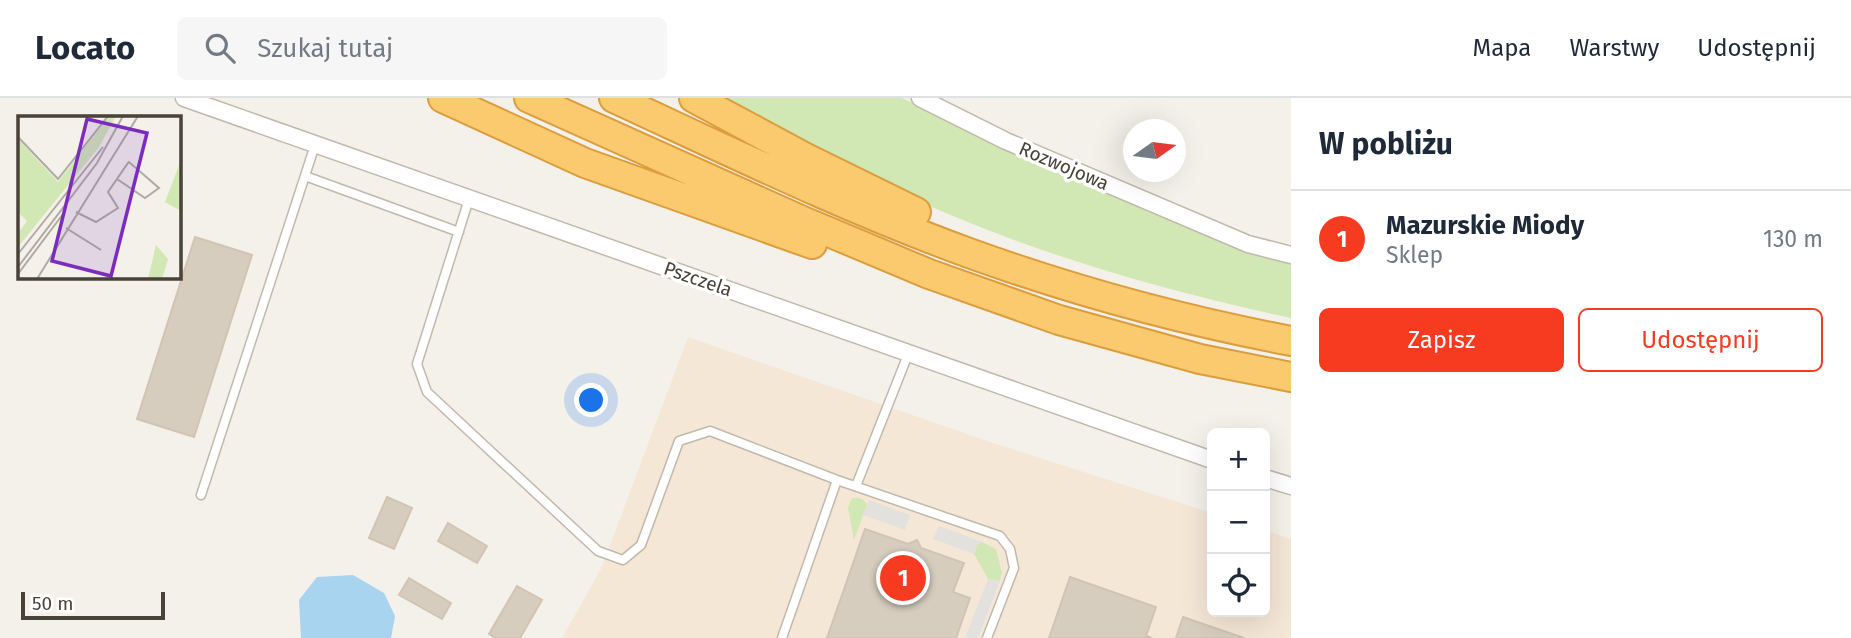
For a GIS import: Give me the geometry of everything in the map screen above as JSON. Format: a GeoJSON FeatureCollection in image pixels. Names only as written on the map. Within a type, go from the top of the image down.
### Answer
{"type":"FeatureCollection","features":[{"type":"Feature","properties":{"kind":"highway"},"geometry":{"type":"LineString","coordinates":[[443,98],[585,163],[857,261],[929,274]]}},
{"type":"Feature","properties":{"kind":"highway"},"geometry":{"type":"LineString","coordinates":[[529,98],[805,222],[929,274],[1059,320],[1200,359],[1291,377]]}},
{"type":"Feature","properties":{"kind":"highway"},"geometry":{"type":"LineString","coordinates":[[614,98],[839,200],[968,253],[1086,292],[1206,325],[1291,341]]}},
{"type":"Feature","properties":{"kind":"highway"},"geometry":{"type":"LineString","coordinates":[[694,98],[905,208],[1011,250],[1086,292]]}},
{"type":"Feature","properties":{"kind":"street","name":"Pszczela"},"geometry":{"type":"LineString","coordinates":[[184,98],[1207,458]]}},
{"type":"Feature","properties":{"kind":"street","name":"Rozwojowa"},"geometry":{"type":"LineString","coordinates":[[920,98],[1006,141],[1248,244],[1291,255]]}},
{"type":"Feature","properties":{"kind":"street"},"geometry":{"type":"LineString","coordinates":[[1270,480],[1291,486]]}},
{"type":"Feature","properties":{"kind":"lane"},"geometry":{"type":"LineString","coordinates":[[201,495],[315,145]]}},
{"type":"Feature","properties":{"kind":"lane"},"geometry":{"type":"LineString","coordinates":[[305,176],[459,232]]}},
{"type":"Feature","properties":{"kind":"lane"},"geometry":{"type":"LineString","coordinates":[[469,199],[417,364],[427,392],[598,551],[623,561],[641,545],[679,441],[710,432],[837,480],[1000,536],[1010,549],[1014,568],[987,638]]}},
{"type":"Feature","properties":{"kind":"lane"},"geometry":{"type":"LineString","coordinates":[[856,486],[909,352]]}},
{"type":"Feature","properties":{"kind":"lane"},"geometry":{"type":"LineString","coordinates":[[782,638],[837,480]]}},
{"type":"Feature","properties":{"kind":"shaded area"},"geometry":{"type":"Polygon","coordinates":[[[688,337],[993,443],[1207,511],[1207,617],[1270,617],[1270,532],[1291,539],[1291,638],[562,638],[601,569],[688,337]]]}},
{"type":"Feature","properties":{"kind":"shaded area"},"geometry":{"type":"Polygon","coordinates":[[[869,500],[910,515],[905,530],[863,515],[869,500]]]}},
{"type":"Feature","properties":{"kind":"shaded area"},"geometry":{"type":"Polygon","coordinates":[[[939,526],[982,542],[977,545],[974,554],[933,539],[939,526]]]}},
{"type":"Feature","properties":{"kind":"shaded area"},"geometry":{"type":"Polygon","coordinates":[[[988,579],[1000,581],[978,638],[965,638],[988,579]]]}},
{"type":"Feature","properties":{"kind":"green space"},"geometry":{"type":"Polygon","coordinates":[[[724,98],[902,98],[1146,208],[1291,262],[1291,318],[1134,279],[982,228],[863,175],[724,98]]]}},
{"type":"Feature","properties":{"kind":"green space"},"geometry":{"type":"Polygon","coordinates":[[[852,498],[861,499],[867,505],[854,540],[848,508],[852,498]]]}},
{"type":"Feature","properties":{"kind":"green space"},"geometry":{"type":"Polygon","coordinates":[[[982,542],[996,549],[1002,573],[1000,581],[988,579],[974,554],[977,544],[982,542]]]}},
{"type":"Feature","properties":{"kind":"water"},"geometry":{"type":"Polygon","coordinates":[[[353,575],[384,593],[395,616],[391,638],[301,638],[299,600],[317,577],[353,575]]]}},
{"type":"Feature","properties":{"kind":"building"},"geometry":{"type":"Polygon","coordinates":[[[195,237],[252,255],[194,437],[137,419],[195,237]]]}},
{"type":"Feature","properties":{"kind":"building"},"geometry":{"type":"Polygon","coordinates":[[[387,497],[412,508],[394,549],[369,538],[387,497]]]}},
{"type":"Feature","properties":{"kind":"building"},"geometry":{"type":"Polygon","coordinates":[[[448,523],[487,546],[477,563],[438,541],[448,523]]]}},
{"type":"Feature","properties":{"kind":"building"},"geometry":{"type":"Polygon","coordinates":[[[865,529],[908,544],[917,540],[921,548],[964,563],[953,592],[970,598],[956,638],[827,638],[865,529]]]}},
{"type":"Feature","properties":{"kind":"building"},"geometry":{"type":"Polygon","coordinates":[[[1070,577],[1156,607],[1146,636],[1152,638],[1049,638],[1070,577]]]}},
{"type":"Feature","properties":{"kind":"building"},"geometry":{"type":"Polygon","coordinates":[[[409,578],[451,603],[442,619],[399,595],[409,578]]]}},
{"type":"Feature","properties":{"kind":"building"},"geometry":{"type":"Polygon","coordinates":[[[517,586],[542,600],[520,638],[496,638],[489,634],[517,586]]]}},
{"type":"Feature","properties":{"kind":"building"},"geometry":{"type":"Polygon","coordinates":[[[1183,617],[1244,638],[1176,638],[1183,617]]]}},
{"type":"Feature","properties":{"kind":"place","name":"Mazurskie Miody"},"geometry":{"type":"Point","coordinates":[903,578]}}]}
